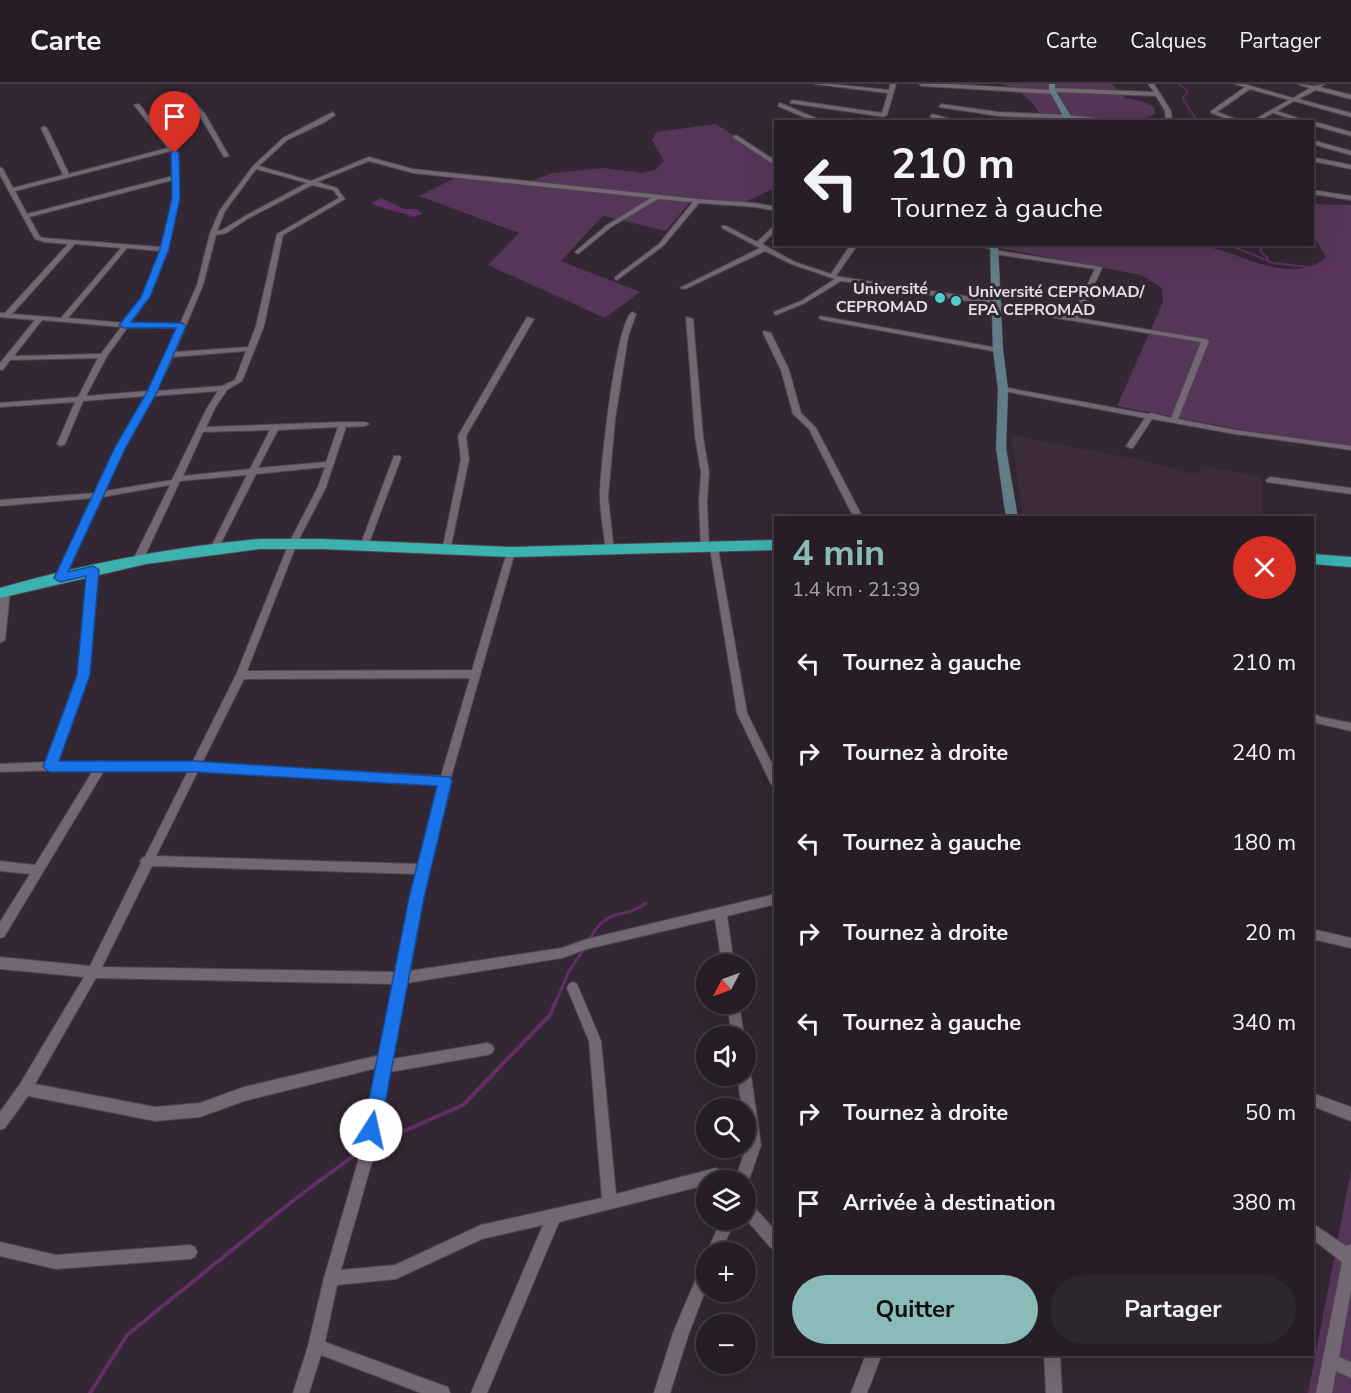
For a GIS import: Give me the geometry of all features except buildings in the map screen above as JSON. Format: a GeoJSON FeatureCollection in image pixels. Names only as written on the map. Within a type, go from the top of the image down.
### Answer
{"type":"FeatureCollection","features":[{"type":"Feature","properties":{"kind":"highway"},"geometry":{"type":"LineString","coordinates":[[3,592],[93,570],[137,562],[214,549],[293,543],[511,552],[774,545]]}},
{"type":"Feature","properties":{"kind":"highway"},"geometry":{"type":"LineString","coordinates":[[1314,559],[1351,562]]}},
{"type":"Feature","properties":{"kind":"street"},"geometry":{"type":"LineString","coordinates":[[818,84],[890,92]]}},
{"type":"Feature","properties":{"kind":"street"},"geometry":{"type":"LineString","coordinates":[[792,102],[884,115],[893,84]]}},
{"type":"Feature","properties":{"kind":"street"},"geometry":{"type":"LineString","coordinates":[[922,84],[1156,94]]}},
{"type":"Feature","properties":{"kind":"street"},"geometry":{"type":"LineString","coordinates":[[1150,84],[1168,111],[1169,120]]}},
{"type":"Feature","properties":{"kind":"street"},"geometry":{"type":"LineString","coordinates":[[1238,84],[1351,115]]}},
{"type":"Feature","properties":{"kind":"street"},"geometry":{"type":"LineString","coordinates":[[1300,84],[1351,97]]}},
{"type":"Feature","properties":{"kind":"street"},"geometry":{"type":"LineString","coordinates":[[1256,120],[1322,84]]}},
{"type":"Feature","properties":{"kind":"street"},"geometry":{"type":"LineString","coordinates":[[1236,120],[1213,112],[1249,87]]}},
{"type":"Feature","properties":{"kind":"street"},"geometry":{"type":"LineString","coordinates":[[1052,89],[1067,119]]}},
{"type":"Feature","properties":{"kind":"street"},"geometry":{"type":"LineString","coordinates":[[186,95],[202,114],[226,156]]}},
{"type":"Feature","properties":{"kind":"street"},"geometry":{"type":"LineString","coordinates":[[61,444],[80,400],[104,357],[124,325],[146,297],[164,249],[176,198],[175,153],[137,105]]}},
{"type":"Feature","properties":{"kind":"street"},"geometry":{"type":"LineString","coordinates":[[780,105],[816,120]]}},
{"type":"Feature","properties":{"kind":"street"},"geometry":{"type":"LineString","coordinates":[[940,106],[998,114],[1088,120]]}},
{"type":"Feature","properties":{"kind":"street"},"geometry":{"type":"LineString","coordinates":[[1273,111],[1302,120]]}},
{"type":"Feature","properties":{"kind":"street"},"geometry":{"type":"LineString","coordinates":[[153,125],[202,114]]}},
{"type":"Feature","properties":{"kind":"street"},"geometry":{"type":"LineString","coordinates":[[60,578],[121,447],[170,355],[200,285],[213,233],[222,211],[255,166],[285,139],[333,114]]}},
{"type":"Feature","properties":{"kind":"street"},"geometry":{"type":"LineString","coordinates":[[932,116],[949,120]]}},
{"type":"Feature","properties":{"kind":"street"},"geometry":{"type":"LineString","coordinates":[[1314,124],[1351,134]]}},
{"type":"Feature","properties":{"kind":"street"},"geometry":{"type":"LineString","coordinates":[[44,128],[67,176]]}},
{"type":"Feature","properties":{"kind":"street"},"geometry":{"type":"LineString","coordinates":[[736,137],[774,163]]}},
{"type":"Feature","properties":{"kind":"street"},"geometry":{"type":"LineString","coordinates":[[1314,143],[1351,153]]}},
{"type":"Feature","properties":{"kind":"street"},"geometry":{"type":"LineString","coordinates":[[11,190],[172,149]]}},
{"type":"Feature","properties":{"kind":"street"},"geometry":{"type":"LineString","coordinates":[[1338,165],[1351,158]]}},
{"type":"Feature","properties":{"kind":"street"},"geometry":{"type":"LineString","coordinates":[[213,233],[224,232],[313,182],[369,159],[413,171],[774,209]]}},
{"type":"Feature","properties":{"kind":"street"},"geometry":{"type":"LineString","coordinates":[[1314,159],[1351,167]]}},
{"type":"Feature","properties":{"kind":"street"},"geometry":{"type":"LineString","coordinates":[[0,405],[224,388],[238,381],[260,326],[280,234],[342,199],[335,189],[255,166]]}},
{"type":"Feature","properties":{"kind":"street"},"geometry":{"type":"LineString","coordinates":[[0,170],[37,238],[164,249]]}},
{"type":"Feature","properties":{"kind":"street"},"geometry":{"type":"LineString","coordinates":[[25,216],[176,177]]}},
{"type":"Feature","properties":{"kind":"street"},"geometry":{"type":"LineString","coordinates":[[1314,192],[1351,198]]}},
{"type":"Feature","properties":{"kind":"street"},"geometry":{"type":"LineString","coordinates":[[578,252],[609,226],[658,197]]}},
{"type":"Feature","properties":{"kind":"street"},"geometry":{"type":"LineString","coordinates":[[617,278],[661,245],[697,201]]}},
{"type":"Feature","properties":{"kind":"street"},"geometry":{"type":"LineString","coordinates":[[724,227],[793,263],[836,278],[1206,341],[1174,420]]}},
{"type":"Feature","properties":{"kind":"street"},"geometry":{"type":"LineString","coordinates":[[683,288],[762,246],[774,229]]}},
{"type":"Feature","properties":{"kind":"street"},"geometry":{"type":"LineString","coordinates":[[4,315],[73,242]]}},
{"type":"Feature","properties":{"kind":"street"},"geometry":{"type":"LineString","coordinates":[[776,313],[803,302],[836,278],[854,246]]}},
{"type":"Feature","properties":{"kind":"street"},"geometry":{"type":"LineString","coordinates":[[63,320],[125,247]]}},
{"type":"Feature","properties":{"kind":"street"},"geometry":{"type":"LineString","coordinates":[[1012,516],[1001,448],[1003,389],[998,350],[994,248],[1099,268],[1074,319]]}},
{"type":"Feature","properties":{"kind":"street"},"geometry":{"type":"LineString","coordinates":[[610,551],[604,497],[624,337],[632,314]]}},
{"type":"Feature","properties":{"kind":"street"},"geometry":{"type":"LineString","coordinates":[[4,315],[124,325],[182,326]]}},
{"type":"Feature","properties":{"kind":"street"},"geometry":{"type":"LineString","coordinates":[[0,368],[40,318]]}},
{"type":"Feature","properties":{"kind":"street"},"geometry":{"type":"LineString","coordinates":[[823,318],[998,350]]}},
{"type":"Feature","properties":{"kind":"street"},"geometry":{"type":"LineString","coordinates":[[446,551],[465,459],[462,436],[530,319]]}},
{"type":"Feature","properties":{"kind":"street"},"geometry":{"type":"LineString","coordinates":[[689,319],[705,472],[703,502],[709,548],[742,713],[774,780]]}},
{"type":"Feature","properties":{"kind":"street"},"geometry":{"type":"LineString","coordinates":[[767,333],[785,370],[797,414],[812,428],[858,516]]}},
{"type":"Feature","properties":{"kind":"street"},"geometry":{"type":"LineString","coordinates":[[170,355],[250,349]]}},
{"type":"Feature","properties":{"kind":"street"},"geometry":{"type":"LineString","coordinates":[[8,358],[104,357]]}},
{"type":"Feature","properties":{"kind":"street"},"geometry":{"type":"LineString","coordinates":[[137,562],[211,408],[224,388]]}},
{"type":"Feature","properties":{"kind":"street"},"geometry":{"type":"LineString","coordinates":[[1003,389],[1235,432],[1351,448]]}},
{"type":"Feature","properties":{"kind":"street"},"geometry":{"type":"LineString","coordinates":[[1130,446],[1151,415]]}},
{"type":"Feature","properties":{"kind":"street"},"geometry":{"type":"LineString","coordinates":[[0,1123],[25,1089],[93,972],[146,861],[241,675],[293,543],[322,487],[343,424]]}},
{"type":"Feature","properties":{"kind":"street"},"geometry":{"type":"LineString","coordinates":[[202,430],[364,424]]}},
{"type":"Feature","properties":{"kind":"street"},"geometry":{"type":"LineString","coordinates":[[214,549],[275,428]]}},
{"type":"Feature","properties":{"kind":"street"},"geometry":{"type":"LineString","coordinates":[[364,546],[398,458]]}},
{"type":"Feature","properties":{"kind":"street"},"geometry":{"type":"LineString","coordinates":[[0,503],[98,495],[175,480],[255,470],[330,465]]}},
{"type":"Feature","properties":{"kind":"street"},"geometry":{"type":"LineString","coordinates":[[1270,480],[1351,491]]}},
{"type":"Feature","properties":{"kind":"street"},"geometry":{"type":"LineString","coordinates":[[301,1393],[316,1346],[331,1278],[368,1151],[383,1064],[417,898],[445,781],[511,552]]}},
{"type":"Feature","properties":{"kind":"street"},"geometry":{"type":"LineString","coordinates":[[50,767],[84,675],[93,570]]}},
{"type":"Feature","properties":{"kind":"street"},"geometry":{"type":"LineString","coordinates":[[0,640],[3,592]]}},
{"type":"Feature","properties":{"kind":"street"},"geometry":{"type":"LineString","coordinates":[[241,675],[476,674]]}},
{"type":"Feature","properties":{"kind":"street"},"geometry":{"type":"LineString","coordinates":[[1314,718],[1351,726]]}},
{"type":"Feature","properties":{"kind":"street"},"geometry":{"type":"LineString","coordinates":[[0,768],[102,765],[194,767],[445,781]]}},
{"type":"Feature","properties":{"kind":"street"},"geometry":{"type":"LineString","coordinates":[[0,933],[102,765]]}},
{"type":"Feature","properties":{"kind":"street"},"geometry":{"type":"LineString","coordinates":[[146,861],[425,869]]}},
{"type":"Feature","properties":{"kind":"street"},"geometry":{"type":"LineString","coordinates":[[0,866],[37,870]]}},
{"type":"Feature","properties":{"kind":"street"},"geometry":{"type":"LineString","coordinates":[[0,963],[93,972],[401,978],[562,952],[774,898]]}},
{"type":"Feature","properties":{"kind":"street"},"geometry":{"type":"LineString","coordinates":[[720,912],[726,954]]}},
{"type":"Feature","properties":{"kind":"street"},"geometry":{"type":"LineString","coordinates":[[1314,934],[1351,943]]}},
{"type":"Feature","properties":{"kind":"street"},"geometry":{"type":"LineString","coordinates":[[573,988],[595,1041],[610,1203]]}},
{"type":"Feature","properties":{"kind":"street"},"geometry":{"type":"LineString","coordinates":[[25,1089],[155,1114],[200,1110],[244,1095],[383,1064],[487,1049]]}},
{"type":"Feature","properties":{"kind":"street"},"geometry":{"type":"LineString","coordinates":[[745,1086],[754,1145],[745,1170]]}},
{"type":"Feature","properties":{"kind":"street"},"geometry":{"type":"LineString","coordinates":[[1314,1100],[1351,1114]]}},
{"type":"Feature","properties":{"kind":"street"},"geometry":{"type":"LineString","coordinates":[[331,1278],[396,1272],[481,1232],[554,1217],[696,1179]]}},
{"type":"Feature","properties":{"kind":"street"},"geometry":{"type":"LineString","coordinates":[[479,1393],[554,1217]]}},
{"type":"Feature","properties":{"kind":"street"},"geometry":{"type":"LineString","coordinates":[[756,1220],[774,1241]]}},
{"type":"Feature","properties":{"kind":"street"},"geometry":{"type":"LineString","coordinates":[[1314,1231],[1350,1255],[1324,1393]]}},
{"type":"Feature","properties":{"kind":"street"},"geometry":{"type":"LineString","coordinates":[[0,1248],[56,1262],[190,1251]]}},
{"type":"Feature","properties":{"kind":"street"},"geometry":{"type":"LineString","coordinates":[[662,1393],[681,1333],[696,1296]]}},
{"type":"Feature","properties":{"kind":"street"},"geometry":{"type":"LineString","coordinates":[[316,1346],[442,1393]]}},
{"type":"Feature","properties":{"kind":"street"},"geometry":{"type":"LineString","coordinates":[[859,1393],[873,1356]]}},
{"type":"Feature","properties":{"kind":"street"},"geometry":{"type":"LineString","coordinates":[[1052,1356],[1054,1393]]}},
{"type":"Feature","properties":{"kind":"street"},"geometry":{"type":"LineString","coordinates":[[1330,1361],[1351,1370]]}},
{"type":"Feature","properties":{"kind":"shaded area"},"geometry":{"type":"Polygon","coordinates":[[[1003,84],[1112,84],[1125,98],[1142,101],[1154,107],[1155,114],[1135,120],[1042,120],[1032,102],[1003,84]]]}},
{"type":"Feature","properties":{"kind":"shaded area"},"geometry":{"type":"Polygon","coordinates":[[[716,124],[774,161],[774,188],[745,202],[693,198],[666,231],[603,216],[561,261],[640,292],[605,318],[488,265],[519,233],[419,196],[455,178],[522,185],[552,173],[605,168],[642,173],[655,170],[664,161],[652,140],[656,132],[716,124]]]}},
{"type":"Feature","properties":{"kind":"shaded area"},"geometry":{"type":"Polygon","coordinates":[[[381,198],[404,209],[416,209],[423,214],[413,217],[371,203],[381,198]]]}},
{"type":"Feature","properties":{"kind":"shaded area"},"geometry":{"type":"Polygon","coordinates":[[[1314,204],[1351,205],[1351,446],[1243,430],[1117,406],[1163,302],[1162,288],[1141,275],[989,246],[1204,246],[1280,268],[1297,269],[1312,266],[1326,257],[1314,237],[1314,204]]]}},
{"type":"Feature","properties":{"kind":"shaded area"},"geometry":{"type":"Polygon","coordinates":[[[1011,435],[1136,459],[1196,475],[1203,466],[1262,477],[1262,516],[1023,516],[1011,435]]]}},
{"type":"Feature","properties":{"kind":"shaded area"},"geometry":{"type":"Polygon","coordinates":[[[1351,1171],[1351,1393],[1308,1393],[1351,1171]]]}},
{"type":"Feature","properties":{"kind":"waterway"},"geometry":{"type":"LineString","coordinates":[[1178,84],[1187,90],[1187,94],[1183,97],[1184,101],[1197,120]]}},
{"type":"Feature","properties":{"kind":"waterway"},"geometry":{"type":"LineString","coordinates":[[1232,246],[1266,260]]}},
{"type":"Feature","properties":{"kind":"waterway"},"geometry":{"type":"LineString","coordinates":[[1261,246],[1261,252],[1268,258],[1266,260]]}},
{"type":"Feature","properties":{"kind":"waterway"},"geometry":{"type":"LineString","coordinates":[[1266,260],[1273,263],[1351,272]]}},
{"type":"Feature","properties":{"kind":"waterway"},"geometry":{"type":"LineString","coordinates":[[589,940],[596,929],[610,917],[646,903]]}},
{"type":"Feature","properties":{"kind":"waterway"},"geometry":{"type":"LineString","coordinates":[[555,1004],[569,971],[584,949]]}},
{"type":"Feature","properties":{"kind":"waterway"},"geometry":{"type":"LineString","coordinates":[[375,1144],[463,1105],[550,1015],[555,1003]]}},
{"type":"Feature","properties":{"kind":"waterway"},"geometry":{"type":"LineString","coordinates":[[90,1393],[127,1335],[295,1199],[360,1151]]}},
{"type":"Feature","properties":{"kind":"place","name":"Université CEPROMAD"},"geometry":{"type":"Point","coordinates":[940,298]}},
{"type":"Feature","properties":{"kind":"place","name":"Université CEPROMAD/ EPA CEPROMAD"},"geometry":{"type":"Point","coordinates":[956,301]}},
{"type":"Feature","properties":{"kind":"route"},"geometry":{"type":"LineString","coordinates":[[175,153],[176,198],[164,249],[146,297],[124,325],[182,326],[152,392],[121,447],[60,578],[93,570],[84,675],[50,767],[102,765],[194,767],[445,781],[417,898],[371,1130]]}}]}
